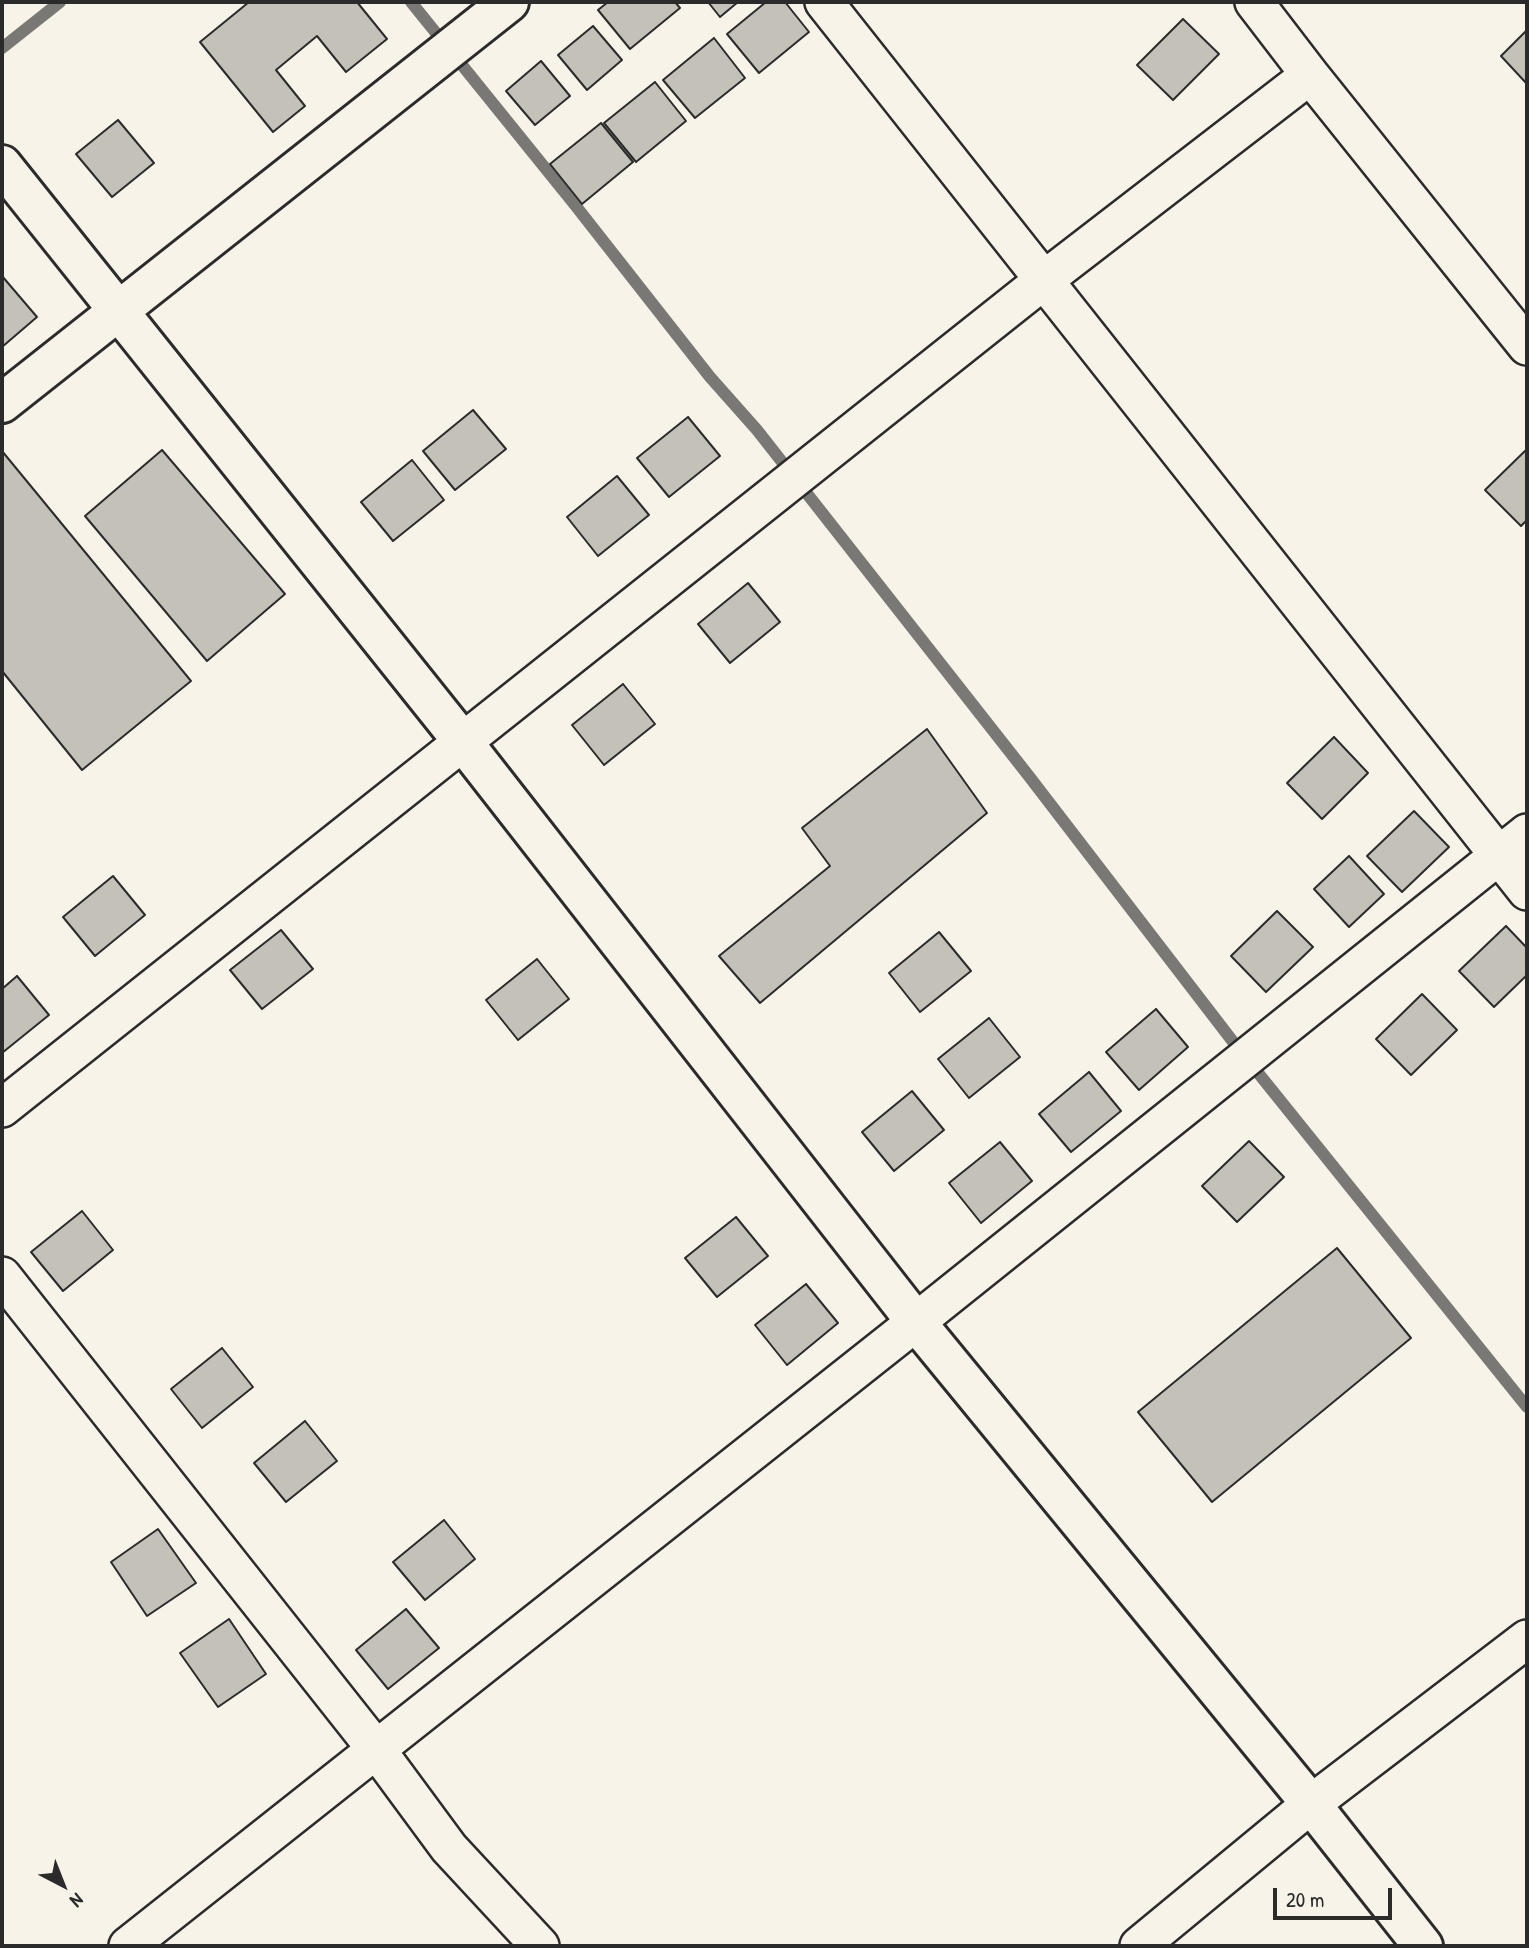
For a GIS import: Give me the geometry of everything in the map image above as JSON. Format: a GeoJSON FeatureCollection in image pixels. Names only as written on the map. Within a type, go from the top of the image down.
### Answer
{"type":"FeatureCollection","features":[{"type":"Feature","properties":{"kind":"street"},"geometry":{"type":"LineString","coordinates":[[2,403],[509,2]]}},
{"type":"Feature","properties":{"kind":"street"},"geometry":{"type":"LineString","coordinates":[[824,2],[1044,280],[1513,844],[1527,891]]}},
{"type":"Feature","properties":{"kind":"street"},"geometry":{"type":"LineString","coordinates":[[1254,2],[1527,346]]}},
{"type":"Feature","properties":{"kind":"street"},"geometry":{"type":"LineString","coordinates":[[2,1108],[1044,280],[1310,75]]}},
{"type":"Feature","properties":{"kind":"street"},"geometry":{"type":"LineString","coordinates":[[2,165],[463,742],[916,1322],[1311,1804],[1423,1946]]}},
{"type":"Feature","properties":{"kind":"street"},"geometry":{"type":"LineString","coordinates":[[128,1946],[916,1322],[1513,844]]}},
{"type":"Feature","properties":{"kind":"street"},"geometry":{"type":"LineString","coordinates":[[2,1276],[376,1749],[449,1848],[540,1946]]}},
{"type":"Feature","properties":{"kind":"street"},"geometry":{"type":"LineString","coordinates":[[1139,1946],[1311,1804],[1527,1639]]}},
{"type":"Feature","properties":{"kind":"building"},"geometry":{"type":"Polygon","coordinates":[[[249,2],[357,2],[387,39],[346,72],[317,36],[276,70],[305,106],[273,132],[200,42],[249,2]]]}},
{"type":"Feature","properties":{"kind":"building"},"geometry":{"type":"Polygon","coordinates":[[[608,2],[675,2],[680,8],[630,49],[598,10],[608,2]]]}},
{"type":"Feature","properties":{"kind":"building"},"geometry":{"type":"Polygon","coordinates":[[[708,2],[738,2],[720,17],[708,2]]]}},
{"type":"Feature","properties":{"kind":"building"},"geometry":{"type":"Polygon","coordinates":[[[766,2],[785,2],[809,32],[759,73],[727,34],[766,2]]]}},
{"type":"Feature","properties":{"kind":"building"},"geometry":{"type":"Polygon","coordinates":[[[1183,19],[1219,54],[1173,100],[1137,65],[1183,19]]]}},
{"type":"Feature","properties":{"kind":"building"},"geometry":{"type":"Polygon","coordinates":[[[593,26],[622,60],[587,90],[558,55],[593,26]]]}},
{"type":"Feature","properties":{"kind":"building"},"geometry":{"type":"Polygon","coordinates":[[[1527,30],[1527,84],[1501,56],[1527,30]]]}},
{"type":"Feature","properties":{"kind":"building"},"geometry":{"type":"Polygon","coordinates":[[[714,38],[745,78],[695,118],[663,80],[714,38]]]}},
{"type":"Feature","properties":{"kind":"building"},"geometry":{"type":"Polygon","coordinates":[[[541,61],[570,96],[535,125],[506,91],[541,61]]]}},
{"type":"Feature","properties":{"kind":"building"},"geometry":{"type":"Polygon","coordinates":[[[655,82],[686,121],[636,162],[604,123],[655,82]]]}},
{"type":"Feature","properties":{"kind":"building"},"geometry":{"type":"Polygon","coordinates":[[[118,120],[154,163],[112,197],[76,154],[118,120]]]}},
{"type":"Feature","properties":{"kind":"building"},"geometry":{"type":"Polygon","coordinates":[[[601,123],[633,162],[582,204],[550,164],[601,123]]]}},
{"type":"Feature","properties":{"kind":"building"},"geometry":{"type":"Polygon","coordinates":[[[2,276],[37,317],[2,347],[2,276]]]}},
{"type":"Feature","properties":{"kind":"building"},"geometry":{"type":"Polygon","coordinates":[[[473,410],[506,449],[455,490],[423,451],[473,410]]]}},
{"type":"Feature","properties":{"kind":"building"},"geometry":{"type":"Polygon","coordinates":[[[688,417],[720,456],[669,497],[637,458],[688,417]]]}},
{"type":"Feature","properties":{"kind":"building"},"geometry":{"type":"Polygon","coordinates":[[[1527,449],[1527,520],[1521,526],[1485,490],[1527,449]]]}},
{"type":"Feature","properties":{"kind":"building"},"geometry":{"type":"Polygon","coordinates":[[[162,450],[285,594],[207,661],[85,516],[162,450]]]}},
{"type":"Feature","properties":{"kind":"building"},"geometry":{"type":"Polygon","coordinates":[[[2,451],[191,681],[82,770],[2,671],[2,451]]]}},
{"type":"Feature","properties":{"kind":"building"},"geometry":{"type":"Polygon","coordinates":[[[412,460],[444,500],[393,541],[361,502],[412,460]]]}},
{"type":"Feature","properties":{"kind":"building"},"geometry":{"type":"Polygon","coordinates":[[[617,476],[649,515],[598,556],[567,517],[617,476]]]}},
{"type":"Feature","properties":{"kind":"building"},"geometry":{"type":"Polygon","coordinates":[[[748,583],[780,622],[730,663],[698,624],[748,583]]]}},
{"type":"Feature","properties":{"kind":"building"},"geometry":{"type":"Polygon","coordinates":[[[623,684],[655,724],[604,765],[572,725],[623,684]]]}},
{"type":"Feature","properties":{"kind":"building"},"geometry":{"type":"Polygon","coordinates":[[[927,729],[987,813],[760,1003],[719,956],[830,866],[802,828],[927,729]]]}},
{"type":"Feature","properties":{"kind":"building"},"geometry":{"type":"Polygon","coordinates":[[[1334,737],[1368,773],[1322,819],[1287,783],[1334,737]]]}},
{"type":"Feature","properties":{"kind":"building"},"geometry":{"type":"Polygon","coordinates":[[[1414,811],[1449,847],[1402,892],[1367,856],[1414,811]]]}},
{"type":"Feature","properties":{"kind":"building"},"geometry":{"type":"Polygon","coordinates":[[[1349,856],[1384,894],[1349,927],[1314,889],[1349,856]]]}},
{"type":"Feature","properties":{"kind":"building"},"geometry":{"type":"Polygon","coordinates":[[[113,876],[145,915],[95,956],[63,917],[113,876]]]}},
{"type":"Feature","properties":{"kind":"building"},"geometry":{"type":"Polygon","coordinates":[[[1277,911],[1313,947],[1266,992],[1231,956],[1277,911]]]}},
{"type":"Feature","properties":{"kind":"building"},"geometry":{"type":"Polygon","coordinates":[[[1506,926],[1527,948],[1527,975],[1494,1007],[1459,971],[1506,926]]]}},
{"type":"Feature","properties":{"kind":"building"},"geometry":{"type":"Polygon","coordinates":[[[281,930],[313,969],[262,1009],[230,970],[281,930]]]}},
{"type":"Feature","properties":{"kind":"building"},"geometry":{"type":"Polygon","coordinates":[[[939,932],[971,971],[920,1012],[889,973],[939,932]]]}},
{"type":"Feature","properties":{"kind":"building"},"geometry":{"type":"Polygon","coordinates":[[[537,959],[569,999],[518,1040],[486,1000],[537,959]]]}},
{"type":"Feature","properties":{"kind":"building"},"geometry":{"type":"Polygon","coordinates":[[[17,976],[49,1015],[2,1053],[2,989],[17,976]]]}},
{"type":"Feature","properties":{"kind":"building"},"geometry":{"type":"Polygon","coordinates":[[[1422,994],[1457,1030],[1411,1075],[1376,1039],[1422,994]]]}},
{"type":"Feature","properties":{"kind":"building"},"geometry":{"type":"Polygon","coordinates":[[[1156,1009],[1188,1047],[1139,1090],[1106,1052],[1156,1009]]]}},
{"type":"Feature","properties":{"kind":"building"},"geometry":{"type":"Polygon","coordinates":[[[989,1018],[1020,1057],[969,1098],[938,1059],[989,1018]]]}},
{"type":"Feature","properties":{"kind":"building"},"geometry":{"type":"Polygon","coordinates":[[[1089,1072],[1121,1111],[1071,1152],[1039,1114],[1089,1072]]]}},
{"type":"Feature","properties":{"kind":"building"},"geometry":{"type":"Polygon","coordinates":[[[912,1091],[944,1130],[894,1171],[862,1132],[912,1091]]]}},
{"type":"Feature","properties":{"kind":"building"},"geometry":{"type":"Polygon","coordinates":[[[1249,1141],[1284,1177],[1237,1222],[1202,1186],[1249,1141]]]}},
{"type":"Feature","properties":{"kind":"building"},"geometry":{"type":"Polygon","coordinates":[[[1000,1142],[1032,1181],[981,1223],[949,1183],[1000,1142]]]}},
{"type":"Feature","properties":{"kind":"building"},"geometry":{"type":"Polygon","coordinates":[[[82,1211],[113,1250],[63,1291],[31,1252],[82,1211]]]}},
{"type":"Feature","properties":{"kind":"building"},"geometry":{"type":"Polygon","coordinates":[[[736,1217],[768,1256],[717,1297],[685,1258],[736,1217]]]}},
{"type":"Feature","properties":{"kind":"building"},"geometry":{"type":"Polygon","coordinates":[[[1337,1248],[1411,1338],[1212,1502],[1138,1412],[1337,1248]]]}},
{"type":"Feature","properties":{"kind":"building"},"geometry":{"type":"Polygon","coordinates":[[[806,1284],[838,1323],[787,1365],[755,1325],[806,1284]]]}},
{"type":"Feature","properties":{"kind":"building"},"geometry":{"type":"Polygon","coordinates":[[[222,1348],[253,1387],[202,1428],[171,1389],[222,1348]]]}},
{"type":"Feature","properties":{"kind":"building"},"geometry":{"type":"Polygon","coordinates":[[[305,1421],[337,1461],[286,1502],[254,1463],[305,1421]]]}},
{"type":"Feature","properties":{"kind":"building"},"geometry":{"type":"Polygon","coordinates":[[[444,1520],[475,1559],[425,1600],[393,1562],[444,1520]]]}},
{"type":"Feature","properties":{"kind":"building"},"geometry":{"type":"Polygon","coordinates":[[[158,1529],[196,1583],[147,1616],[111,1562],[158,1529]]]}},
{"type":"Feature","properties":{"kind":"building"},"geometry":{"type":"Polygon","coordinates":[[[406,1609],[439,1648],[388,1689],[356,1650],[406,1609]]]}},
{"type":"Feature","properties":{"kind":"building"},"geometry":{"type":"Polygon","coordinates":[[[229,1619],[266,1674],[218,1707],[180,1653],[229,1619]]]}},
{"type":"Feature","properties":{"kind":"waterway"},"geometry":{"type":"LineString","coordinates":[[2,48],[60,2]]}},
{"type":"Feature","properties":{"kind":"waterway"},"geometry":{"type":"LineString","coordinates":[[411,2],[710,377],[757,430],[1234,1043],[1527,1407]]}}]}
